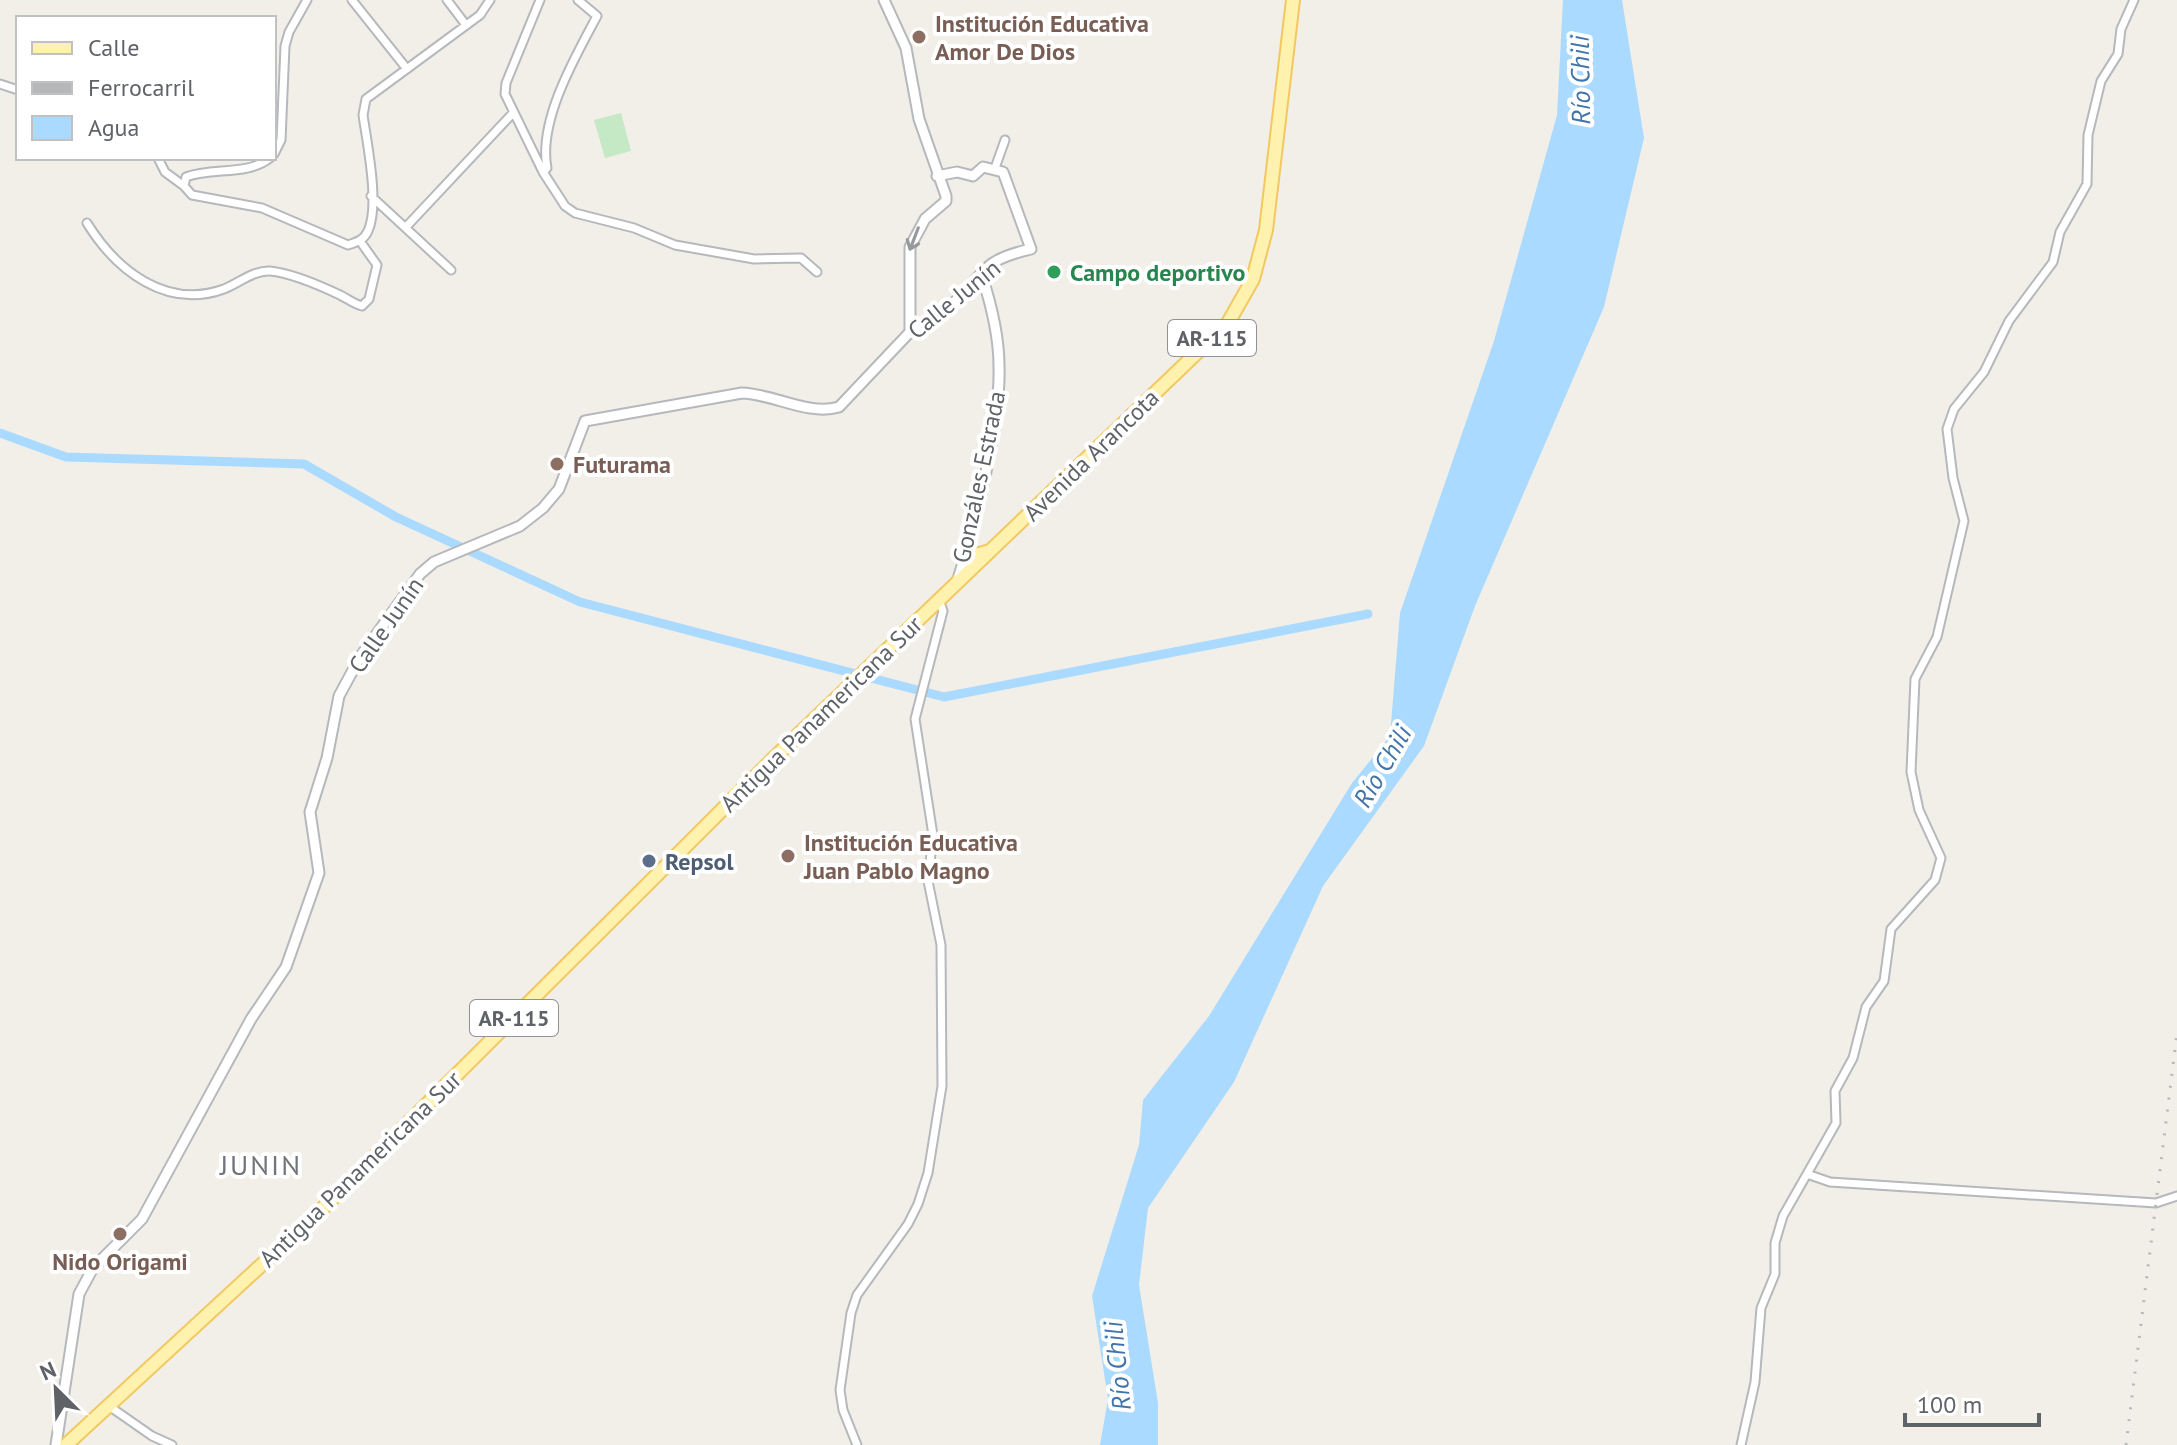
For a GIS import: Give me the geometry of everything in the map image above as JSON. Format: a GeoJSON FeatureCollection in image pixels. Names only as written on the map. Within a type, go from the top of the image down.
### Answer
{"type":"FeatureCollection","features":[{"type":"Feature","properties":{"kind":"main road","name":"Avenida Arancota"},"geometry":{"type":"LineString","coordinates":[[956,584],[1208,342],[1244,298],[1266,230],[1293,0]]}},
{"type":"Feature","properties":{"kind":"main road"},"geometry":{"type":"LineString","coordinates":[[967,549],[976,555],[990,551]]}},
{"type":"Feature","properties":{"kind":"main road","name":"Antigua Panamericana Sur"},"geometry":{"type":"LineString","coordinates":[[66,1445],[320,1211],[764,767],[956,584]]}},
{"type":"Feature","properties":{"kind":"street"},"geometry":{"type":"LineString","coordinates":[[276,149],[281,140],[285,46],[289,32],[307,0]]}},
{"type":"Feature","properties":{"kind":"street"},"geometry":{"type":"LineString","coordinates":[[352,0],[407,69]]}},
{"type":"Feature","properties":{"kind":"street"},"geometry":{"type":"LineString","coordinates":[[447,0],[466,25]]}},
{"type":"Feature","properties":{"kind":"street"},"geometry":{"type":"LineString","coordinates":[[159,160],[165,172],[192,195],[262,208],[348,245],[360,241],[369,230],[371,196],[363,115],[366,99],[480,15],[490,0]]}},
{"type":"Feature","properties":{"kind":"street"},"geometry":{"type":"LineString","coordinates":[[540,0],[506,83],[513,113],[543,172],[565,206],[575,213],[634,228],[675,245],[754,259],[801,258],[817,272]]}},
{"type":"Feature","properties":{"kind":"street"},"geometry":{"type":"LineString","coordinates":[[543,172],[547,168],[545,133],[572,63],[597,16],[578,0]]}},
{"type":"Feature","properties":{"kind":"street"},"geometry":{"type":"LineString","coordinates":[[884,0],[906,48],[919,119],[946,201],[925,219],[910,247],[910,332]]}},
{"type":"Feature","properties":{"kind":"street"},"geometry":{"type":"LineString","coordinates":[[1741,1445],[1755,1382],[1761,1308],[1775,1274],[1775,1243],[1783,1216],[1836,1123],[1835,1091],[1853,1058],[1866,1007],[1884,981],[1891,929],[1935,880],[1941,858],[1919,810],[1911,772],[1915,679],[1937,637],[1964,521],[1953,478],[1947,429],[1954,409],[1984,372],[2009,321],[2053,262],[2060,232],[2087,184],[2088,135],[2101,81],[2118,54],[2121,29],[2134,0]]}},
{"type":"Feature","properties":{"kind":"street"},"geometry":{"type":"LineString","coordinates":[[406,227],[513,113]]}},
{"type":"Feature","properties":{"kind":"street"},"geometry":{"type":"LineString","coordinates":[[937,176],[957,172],[973,176],[983,167],[995,168],[1005,140]]}},
{"type":"Feature","properties":{"kind":"street"},"geometry":{"type":"LineString","coordinates":[[184,186],[186,177],[198,173],[252,167],[265,160]]}},
{"type":"Feature","properties":{"kind":"street","name":"Calle Junín"},"geometry":{"type":"LineString","coordinates":[[56,1445],[79,1294],[93,1268],[142,1219],[251,1019],[286,967],[319,873],[310,812],[327,758],[339,696],[360,657],[420,574],[434,562],[520,526],[543,508],[559,489],[585,421],[742,393],[765,394],[824,412],[839,407],[910,332],[924,327],[953,306],[998,260],[1031,249],[1006,179],[995,168]]}},
{"type":"Feature","properties":{"kind":"street"},"geometry":{"type":"LineString","coordinates":[[371,196],[451,270]]}},
{"type":"Feature","properties":{"kind":"street"},"geometry":{"type":"LineString","coordinates":[[87,223],[103,249],[129,272],[159,289],[185,296],[215,292],[266,271],[330,291],[362,306],[369,299],[377,265],[360,241]]}},
{"type":"Feature","properties":{"kind":"street","name":"Gonzáles Estrada"},"geometry":{"type":"LineString","coordinates":[[956,584],[967,549],[999,375],[989,298],[982,276]]}},
{"type":"Feature","properties":{"kind":"street"},"geometry":{"type":"LineString","coordinates":[[857,1445],[840,1390],[851,1313],[857,1295],[908,1224],[918,1204],[928,1173],[942,1086],[941,945],[928,881],[933,835],[915,719],[943,611],[939,600]]}},
{"type":"Feature","properties":{"kind":"street"},"geometry":{"type":"LineString","coordinates":[[1807,1174],[1830,1182],[2156,1203],[2177,1196]]}},
{"type":"Feature","properties":{"kind":"street"},"geometry":{"type":"LineString","coordinates":[[109,1406],[152,1436],[172,1445]]}},
{"type":"Feature","properties":{"kind":"green space"},"geometry":{"type":"Polygon","coordinates":[[[621,113],[631,151],[605,158],[594,120],[621,113]]]}},
{"type":"Feature","properties":{"kind":"water","name":"Río Chili"},"geometry":{"type":"Polygon","coordinates":[[[1563,0],[1622,0],[1644,138],[1604,307],[1475,606],[1424,746],[1323,886],[1234,1082],[1148,1208],[1139,1285],[1158,1403],[1158,1445],[1100,1445],[1108,1399],[1092,1296],[1139,1145],[1143,1100],[1209,1016],[1352,783],[1390,736],[1400,613],[1494,341],[1557,115],[1563,0]]]}},
{"type":"Feature","properties":{"kind":"waterway"},"geometry":{"type":"LineString","coordinates":[[0,433],[66,457],[304,464],[396,517],[580,602],[944,697],[1368,614]]}},
{"type":"Feature","properties":{"kind":"railway"},"geometry":{"type":"LineString","coordinates":[[2126,1445],[2177,1033]]}},
{"type":"Feature","properties":{"kind":"place","name":"Institución Educativa Amor De Dios"},"geometry":{"type":"Point","coordinates":[919,37]}},
{"type":"Feature","properties":{"kind":"place","name":"Campo deportivo"},"geometry":{"type":"Point","coordinates":[1054,272]}},
{"type":"Feature","properties":{"kind":"place","name":"Futurama"},"geometry":{"type":"Point","coordinates":[557,464]}},
{"type":"Feature","properties":{"kind":"place","name":"Institución Educativa Juan Pablo Magno"},"geometry":{"type":"Point","coordinates":[788,856]}},
{"type":"Feature","properties":{"kind":"place","name":"Repsol"},"geometry":{"type":"Point","coordinates":[649,861]}},
{"type":"Feature","properties":{"kind":"place","name":"Nido Origami"},"geometry":{"type":"Point","coordinates":[120,1234]}},
{"type":"Feature","properties":{"kind":"district","name":"JUNIN"},"geometry":{"type":"Point","coordinates":[261,1164]}}]}
